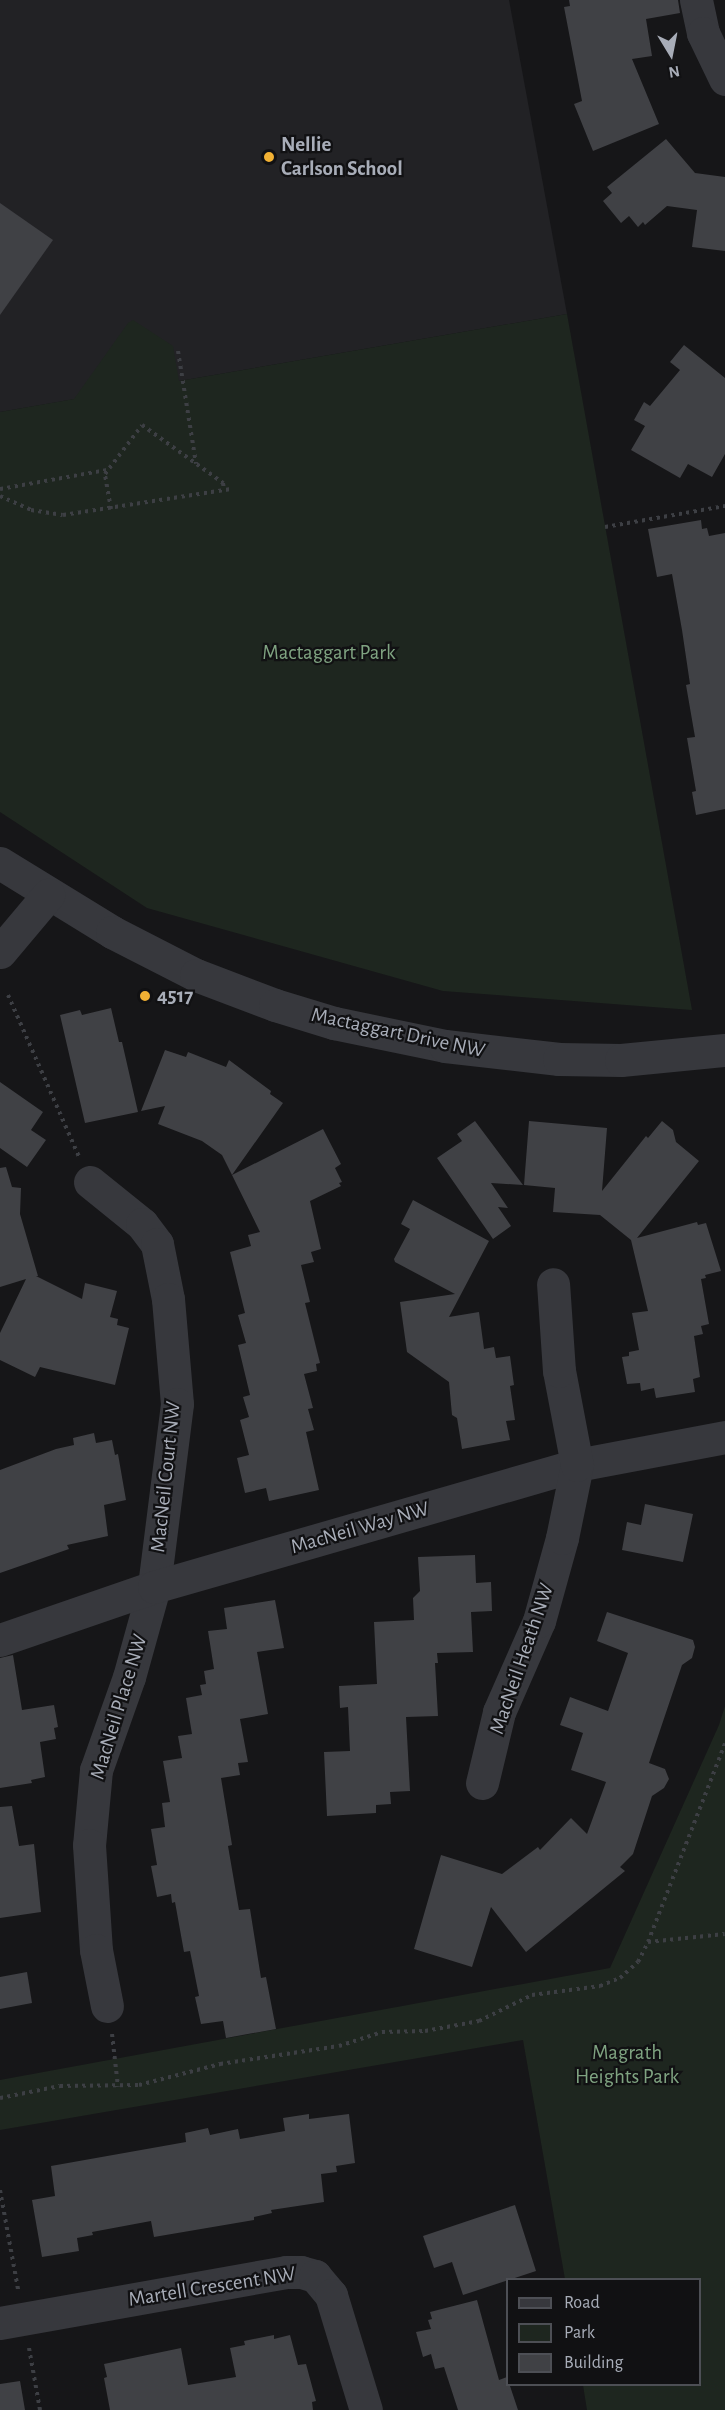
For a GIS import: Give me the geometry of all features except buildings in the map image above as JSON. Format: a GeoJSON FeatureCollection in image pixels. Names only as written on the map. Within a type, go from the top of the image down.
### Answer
{"type":"FeatureCollection","features":[{"type":"Feature","properties":{"kind":"street"},"geometry":{"type":"LineString","coordinates":[[696,0],[703,33],[725,79]]}},
{"type":"Feature","properties":{"kind":"street","name":"Mactaggart Drive NW"},"geometry":{"type":"LineString","coordinates":[[0,863],[48,895],[112,932],[196,975],[275,1005],[383,1035],[504,1054],[559,1059],[621,1060],[725,1050]]}},
{"type":"Feature","properties":{"kind":"street"},"geometry":{"type":"LineString","coordinates":[[0,952],[48,895]]}},
{"type":"Feature","properties":{"kind":"street","name":"MacNeil Court NW"},"geometry":{"type":"LineString","coordinates":[[90,1182],[142,1224],[157,1244],[168,1299],[177,1404],[154,1587]]}},
{"type":"Feature","properties":{"kind":"street"},"geometry":{"type":"LineString","coordinates":[[553,1284],[559,1371],[577,1465]]}},
{"type":"Feature","properties":{"kind":"street","name":"MacNeil Way NW"},"geometry":{"type":"LineString","coordinates":[[0,1640],[154,1587],[577,1465],[725,1437]]}},
{"type":"Feature","properties":{"kind":"street","name":"MacNeil Heath NW"},"geometry":{"type":"LineString","coordinates":[[482,1783],[499,1712],[538,1621],[562,1538],[577,1465]]}},
{"type":"Feature","properties":{"kind":"street","name":"MacNeil Place NW"},"geometry":{"type":"LineString","coordinates":[[107,2006],[96,1950],[89,1845],[96,1770],[129,1677],[154,1587]]}},
{"type":"Feature","properties":{"kind":"street","name":"Martell Crescent NW"},"geometry":{"type":"LineString","coordinates":[[16,2320],[286,2272],[301,2272],[315,2276],[331,2295],[366,2410]]}},
{"type":"Feature","properties":{"kind":"path"},"geometry":{"type":"LineString","coordinates":[[178,351],[196,464]]}},
{"type":"Feature","properties":{"kind":"path"},"geometry":{"type":"LineString","coordinates":[[111,509],[105,474],[142,425],[223,483],[224,490]]}},
{"type":"Feature","properties":{"kind":"path"},"geometry":{"type":"LineString","coordinates":[[0,489],[107,470]]}},
{"type":"Feature","properties":{"kind":"path"},"geometry":{"type":"LineString","coordinates":[[0,496],[31,510],[56,514],[79,514],[231,489]]}},
{"type":"Feature","properties":{"kind":"path"},"geometry":{"type":"LineString","coordinates":[[605,527],[725,506]]}},
{"type":"Feature","properties":{"kind":"path"},"geometry":{"type":"LineString","coordinates":[[8,994],[90,1182]]}},
{"type":"Feature","properties":{"kind":"path"},"geometry":{"type":"LineString","coordinates":[[0,2098],[60,2086],[118,2087],[158,2082],[220,2064],[311,2052],[382,2032],[425,2031],[479,2021],[532,1995],[611,1983],[630,1972],[648,1942],[725,1743]]}},
{"type":"Feature","properties":{"kind":"path"},"geometry":{"type":"LineString","coordinates":[[648,1942],[725,1934]]}},
{"type":"Feature","properties":{"kind":"path"},"geometry":{"type":"LineString","coordinates":[[107,2006],[118,2087]]}},
{"type":"Feature","properties":{"kind":"path"},"geometry":{"type":"LineString","coordinates":[[0,2190],[16,2320],[40,2410]]}},
{"type":"Feature","properties":{"kind":"shaded area","name":"Nellie Carlson School"},"geometry":{"type":"Polygon","coordinates":[[[0,0],[509,0],[567,314],[0,412],[0,0]]]}},
{"type":"Feature","properties":{"kind":"green space","name":"Mactaggart Park"},"geometry":{"type":"Polygon","coordinates":[[[567,314],[692,1010],[443,991],[147,908],[0,812],[0,412],[74,399],[128,323],[133,320],[173,346],[179,381],[567,314]]]}},
{"type":"Feature","properties":{"kind":"green space","name":"Magrath Heights Park"},"geometry":{"type":"Polygon","coordinates":[[[725,1706],[725,2410],[587,2410],[583,2386],[701,2386],[701,2278],[565,2278],[523,2040],[0,2130],[0,2080],[610,1968],[719,1725],[725,1706]]]}},
{"type":"Feature","properties":{"kind":"place","name":"Nellie Carlson School"},"geometry":{"type":"Point","coordinates":[269,157]}},
{"type":"Feature","properties":{"kind":"place","name":"4517"},"geometry":{"type":"Point","coordinates":[145,996]}}]}
